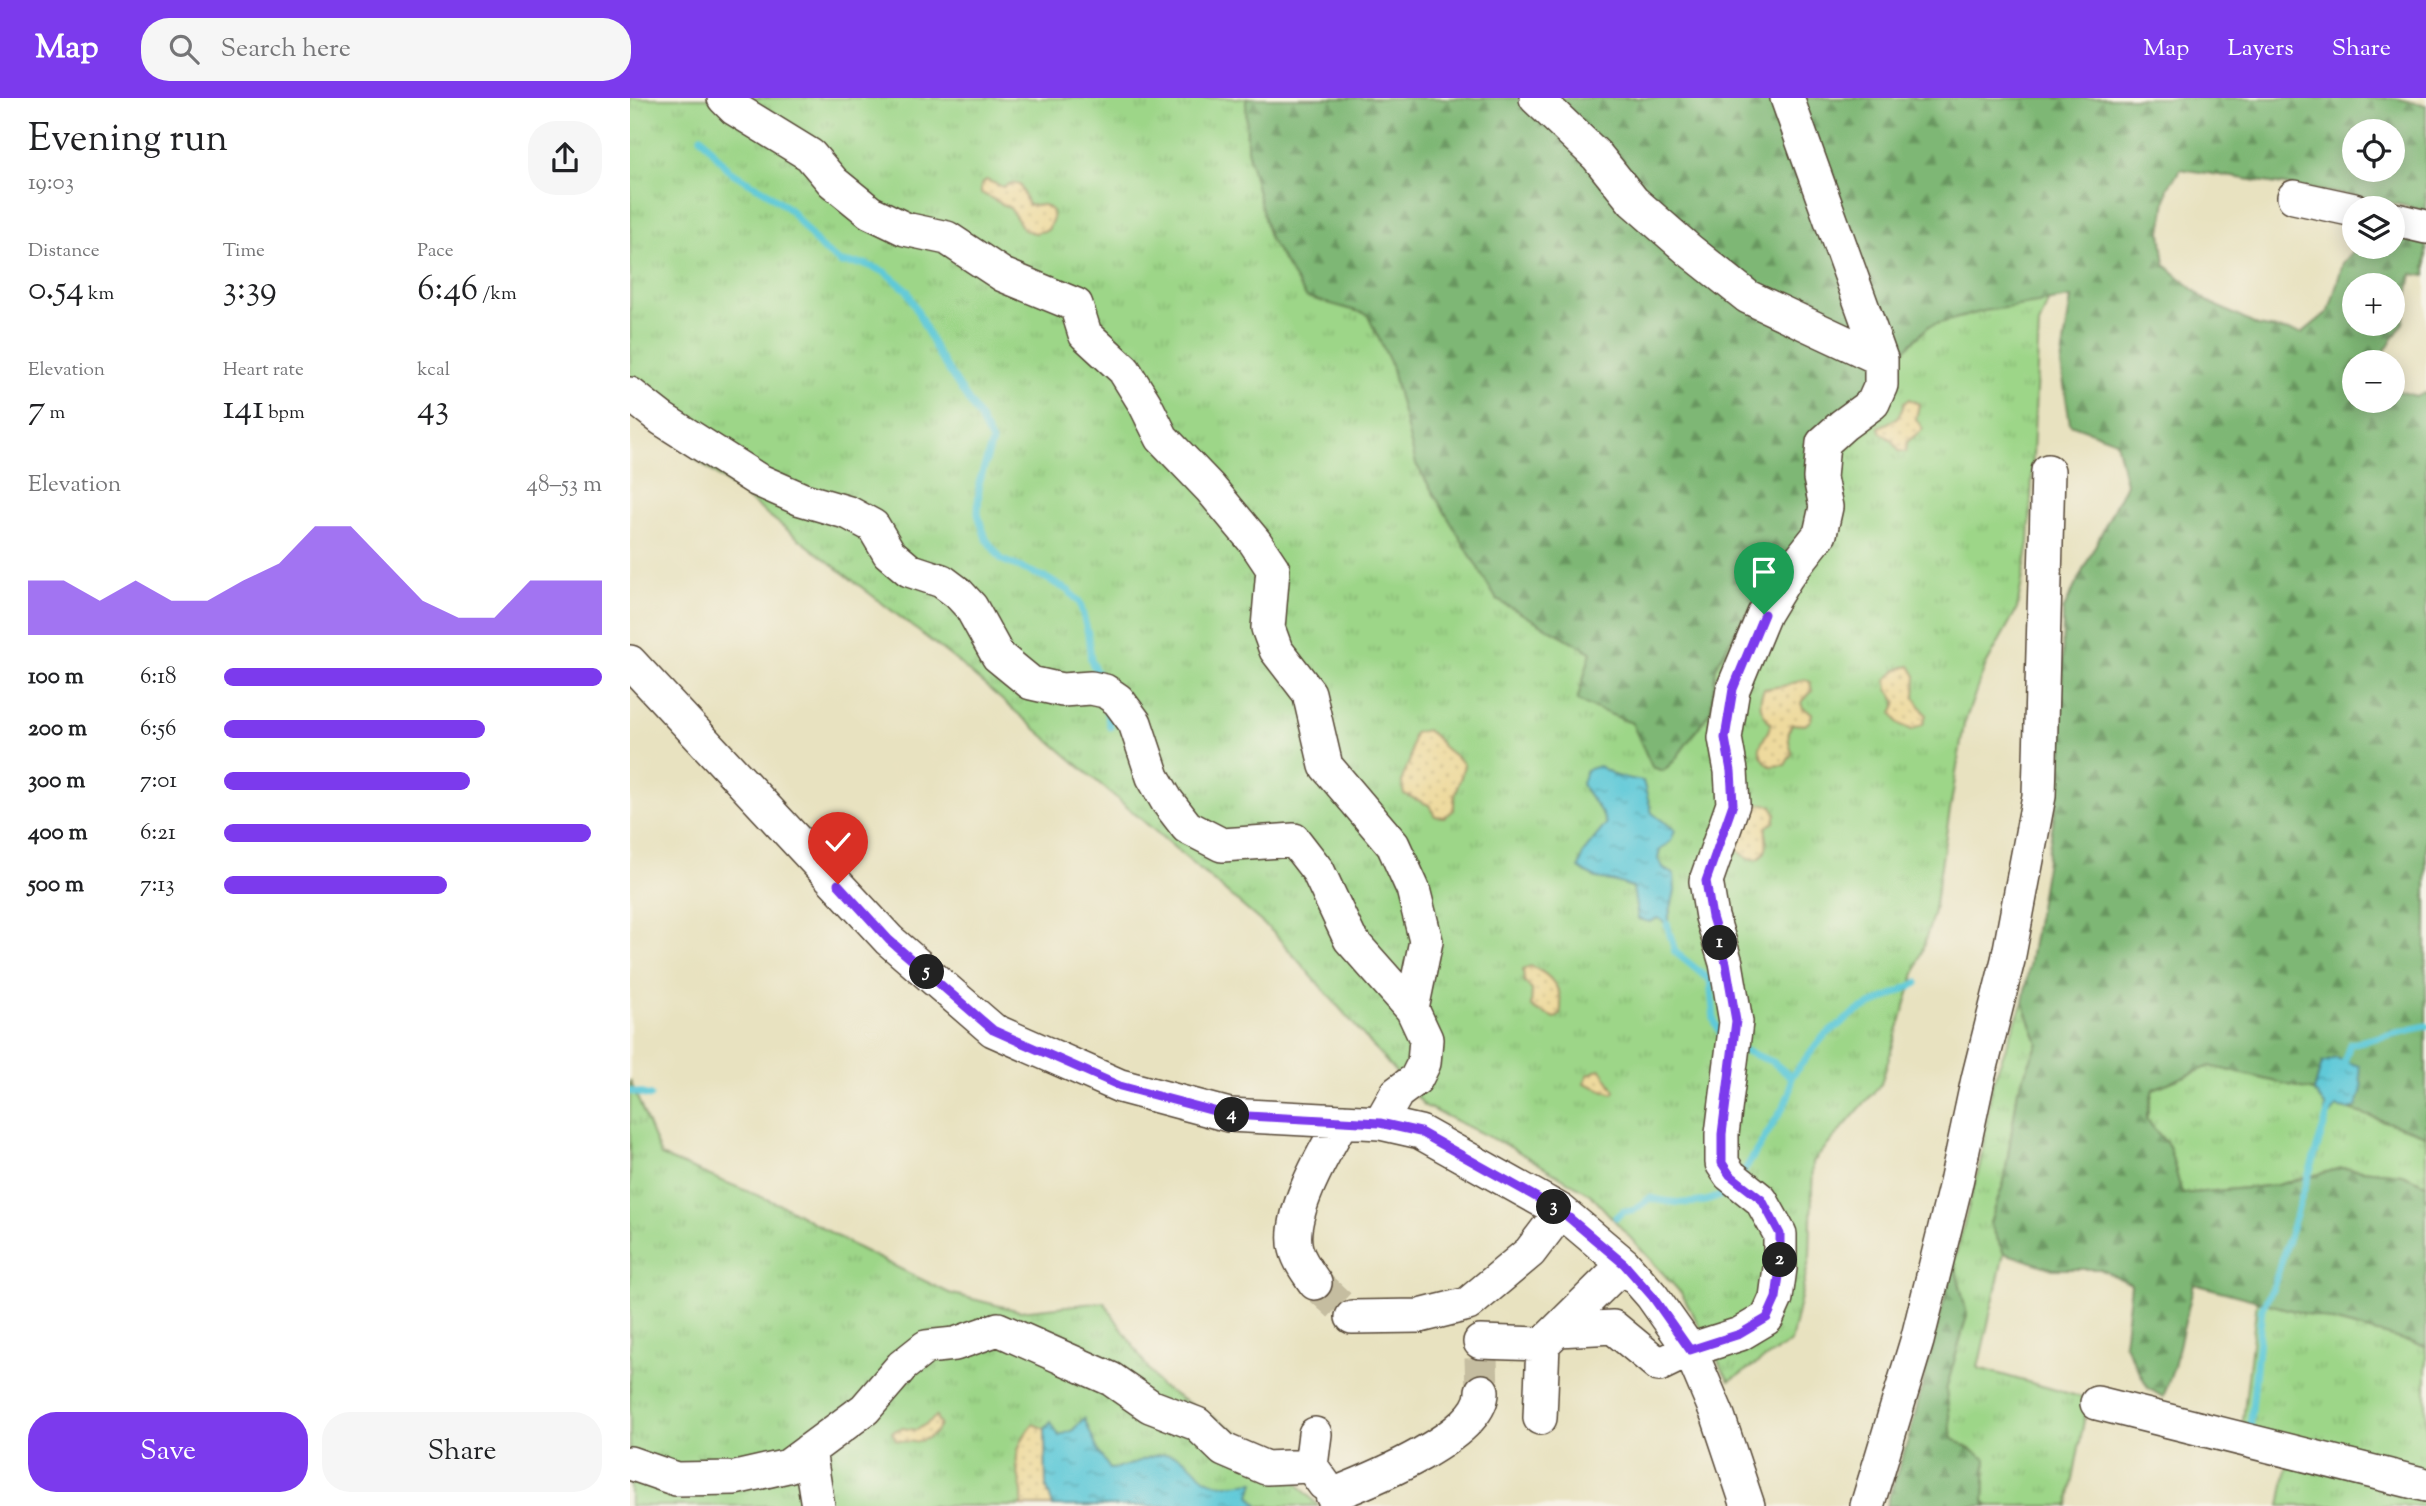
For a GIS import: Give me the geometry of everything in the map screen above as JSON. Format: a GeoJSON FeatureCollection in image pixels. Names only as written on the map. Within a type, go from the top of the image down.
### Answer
{"type":"FeatureCollection","features":[{"type":"Feature","properties":{"kind":"street"},"geometry":{"type":"LineString","coordinates":[[724,98],[735,109],[810,155],[833,182],[870,212],[905,229],[947,238],[1003,275],[1076,305],[1085,334],[1125,370],[1162,438],[1210,488],[1255,542],[1273,569],[1268,628],[1276,650],[1309,693],[1326,766],[1393,845],[1413,889],[1426,941],[1412,1009]]}},
{"type":"Feature","properties":{"kind":"street"},"geometry":{"type":"LineString","coordinates":[[1536,98],[1597,156],[1633,201],[1748,297],[1881,359]]}},
{"type":"Feature","properties":{"kind":"street"},"geometry":{"type":"LineString","coordinates":[[1468,1304],[1479,1332],[1480,1350],[1613,1327],[1659,1365],[1690,1350],[1740,1334],[1767,1318],[1776,1298],[1780,1268],[1780,1234],[1762,1200],[1736,1181],[1722,1163],[1722,1134],[1736,1021],[1726,963],[1712,917],[1706,881],[1733,804],[1725,738],[1733,689],[1764,614],[1787,576],[1820,534],[1826,507],[1820,478],[1824,443],[1873,403],[1881,385],[1881,359],[1787,98]]}},
{"type":"Feature","properties":{"kind":"street"},"geometry":{"type":"LineString","coordinates":[[2294,197],[2342,208]]}},
{"type":"Feature","properties":{"kind":"street"},"geometry":{"type":"LineString","coordinates":[[2405,222],[2426,227]]}},
{"type":"Feature","properties":{"kind":"street"},"geometry":{"type":"LineString","coordinates":[[630,394],[662,419],[758,480],[813,503],[849,513],[873,526],[889,553],[909,570],[942,581],[958,593],[971,607],[998,656],[1031,683],[1062,690],[1098,689],[1118,700],[1135,723],[1153,777],[1187,827],[1222,845],[1294,840],[1318,871],[1350,939],[1412,1009],[1426,1039],[1424,1063],[1416,1079],[1396,1093],[1380,1123]]}},
{"type":"Feature","properties":{"kind":"street"},"geometry":{"type":"LineString","coordinates":[[1867,1506],[1917,1341],[1955,1187],[1978,1079],[2008,960],[2039,796],[2048,471]]}},
{"type":"Feature","properties":{"kind":"street"},"geometry":{"type":"LineString","coordinates":[[630,662],[889,940],[993,1030],[1120,1086],[1229,1115],[1380,1123],[1420,1132],[1561,1211],[1624,1264],[1652,1296],[1690,1350],[1718,1416],[1748,1506]]}},
{"type":"Feature","properties":{"kind":"street"},"geometry":{"type":"LineString","coordinates":[[1315,1283],[1296,1249],[1295,1227],[1319,1164],[1342,1121]]}},
{"type":"Feature","properties":{"kind":"street"},"geometry":{"type":"LineString","coordinates":[[1352,1317],[1420,1316],[1468,1304],[1530,1252],[1561,1211]]}},
{"type":"Feature","properties":{"kind":"street"},"geometry":{"type":"LineString","coordinates":[[1540,1418],[1550,1337],[1624,1264]]}},
{"type":"Feature","properties":{"kind":"street"},"geometry":{"type":"LineString","coordinates":[[630,1463],[676,1479],[735,1478],[788,1466],[866,1409],[902,1366],[926,1347],[955,1344],[998,1329],[1111,1379],[1150,1406],[1197,1424],[1224,1450],[1266,1468],[1313,1450],[1336,1501],[1436,1446],[1471,1420],[1483,1399],[1482,1391]]}},
{"type":"Feature","properties":{"kind":"street"},"geometry":{"type":"LineString","coordinates":[[2097,1403],[2426,1485]]}},
{"type":"Feature","properties":{"kind":"street"},"geometry":{"type":"LineString","coordinates":[[809,1450],[818,1506]]}},
{"type":"Feature","properties":{"kind":"green space"},"geometry":{"type":"Polygon","coordinates":[[[630,98],[2127,98],[2039,325],[2029,543],[2017,609],[1985,667],[1964,724],[1933,915],[1881,1084],[1813,1162],[1810,1256],[1791,1342],[1729,1381],[1682,1294],[1591,1195],[1512,1148],[1425,1106],[1274,933],[953,658],[630,408],[630,98]]]}},
{"type":"Feature","properties":{"kind":"green space"},"geometry":{"type":"Polygon","coordinates":[[[1246,98],[2395,98],[2426,105],[2426,211],[2405,206],[2405,196],[2354,196],[2181,169],[2168,187],[2161,232],[2165,265],[2207,301],[2258,326],[2302,333],[2329,311],[2346,259],[2405,259],[2405,232],[2426,237],[2426,276],[2412,274],[2405,312],[2405,273],[2342,273],[2342,336],[2395,336],[2385,350],[2342,350],[2342,413],[2405,413],[2405,393],[2416,396],[2426,393],[2426,1135],[2351,1110],[2357,1106],[2322,1063],[2314,1091],[2210,1066],[2153,1089],[2146,1119],[2169,1146],[2182,1194],[2277,1185],[2342,1168],[2402,1174],[2426,1184],[2426,1346],[2194,1284],[2174,1367],[2163,1397],[2148,1388],[2124,1343],[2131,1284],[2100,1269],[2053,1269],[2004,1253],[1990,1223],[2004,1182],[2018,1090],[2038,1043],[2023,1002],[2061,776],[2063,610],[2126,484],[2116,441],[2070,424],[2061,365],[2071,298],[1984,311],[1929,326],[1855,398],[1813,520],[1740,623],[1716,667],[1711,710],[1674,761],[1663,771],[1652,767],[1632,723],[1577,701],[1591,652],[1497,600],[1416,464],[1390,362],[1367,314],[1306,297],[1269,238],[1247,149],[1246,98]]]}},
{"type":"Feature","properties":{"kind":"green space"},"geometry":{"type":"Polygon","coordinates":[[[2023,1002],[2038,1043],[2018,1090],[2004,1182],[1990,1223],[2004,1253],[1978,1368],[2088,1399],[2068,1506],[1989,1506],[1984,1501],[1986,1459],[1952,1438],[1946,1390],[1967,1315],[1954,1261],[1980,1164],[1992,1084],[2023,1002]]]}},
{"type":"Feature","properties":{"kind":"green space"},"geometry":{"type":"Polygon","coordinates":[[[2210,1066],[2314,1091],[2325,1106],[2325,1114],[2336,1107],[2426,1135],[2426,1184],[2402,1174],[2342,1168],[2277,1185],[2182,1194],[2169,1146],[2146,1120],[2153,1089],[2210,1066]]]}},
{"type":"Feature","properties":{"kind":"green space"},"geometry":{"type":"Polygon","coordinates":[[[630,1080],[661,1156],[786,1207],[856,1247],[949,1293],[1020,1311],[1104,1302],[1160,1386],[1265,1448],[1318,1506],[630,1506],[630,1080]]]}},
{"type":"Feature","properties":{"kind":"green space"},"geometry":{"type":"Polygon","coordinates":[[[1954,1261],[1967,1315],[1946,1390],[1952,1438],[1986,1459],[1984,1501],[1989,1506],[1886,1506],[1910,1434],[1954,1261]]]}},
{"type":"Feature","properties":{"kind":"green space"},"geometry":{"type":"Polygon","coordinates":[[[2257,1301],[2426,1346],[2426,1472],[2242,1428],[2257,1301]]]}},
{"type":"Feature","properties":{"kind":"green space"},"geometry":{"type":"Polygon","coordinates":[[[2289,1457],[2426,1491],[2426,1506],[2280,1506],[2289,1457]]]}},
{"type":"Feature","properties":{"kind":"sand"},"geometry":{"type":"Polygon","coordinates":[[[986,180],[1003,187],[1012,183],[1020,185],[1028,205],[1044,205],[1051,210],[1053,218],[1048,230],[1035,233],[1024,230],[1010,208],[981,193],[981,185],[986,180]]]}},
{"type":"Feature","properties":{"kind":"sand"},"geometry":{"type":"Polygon","coordinates":[[[1909,399],[1919,404],[1916,419],[1923,429],[1907,442],[1906,452],[1899,451],[1893,441],[1881,433],[1879,427],[1896,418],[1909,399]]]}},
{"type":"Feature","properties":{"kind":"sand"},"geometry":{"type":"Polygon","coordinates":[[[1910,666],[1916,676],[1915,698],[1926,715],[1923,724],[1912,730],[1899,724],[1892,713],[1897,702],[1888,689],[1886,680],[1898,669],[1910,666]]]}},
{"type":"Feature","properties":{"kind":"sand"},"geometry":{"type":"Polygon","coordinates":[[[1805,679],[1810,682],[1812,691],[1801,703],[1803,708],[1812,713],[1811,720],[1805,725],[1792,724],[1789,742],[1792,753],[1785,765],[1770,766],[1760,750],[1771,724],[1761,708],[1764,689],[1805,679]]]}},
{"type":"Feature","properties":{"kind":"sand"},"geometry":{"type":"Polygon","coordinates":[[[1426,730],[1464,764],[1454,810],[1444,817],[1435,816],[1429,805],[1404,794],[1403,777],[1410,759],[1414,733],[1426,730]]]}},
{"type":"Feature","properties":{"kind":"sand"},"geometry":{"type":"Polygon","coordinates":[[[1752,806],[1772,806],[1776,813],[1774,822],[1766,827],[1765,852],[1758,859],[1747,858],[1738,850],[1736,839],[1746,830],[1748,813],[1752,806]]]}},
{"type":"Feature","properties":{"kind":"sand"},"geometry":{"type":"Polygon","coordinates":[[[1530,966],[1545,974],[1559,991],[1560,1015],[1555,1018],[1531,1006],[1532,990],[1524,981],[1523,970],[1530,966]]]}},
{"type":"Feature","properties":{"kind":"sand"},"geometry":{"type":"Polygon","coordinates":[[[1599,1069],[1615,1091],[1613,1094],[1584,1083],[1588,1075],[1599,1069]]]}},
{"type":"Feature","properties":{"kind":"sand"},"geometry":{"type":"Polygon","coordinates":[[[936,1417],[940,1425],[937,1431],[927,1438],[909,1442],[896,1440],[892,1432],[901,1428],[917,1430],[936,1417]]]}},
{"type":"Feature","properties":{"kind":"sand"},"geometry":{"type":"Polygon","coordinates":[[[1033,1424],[1045,1429],[1046,1485],[1053,1506],[1021,1506],[1017,1455],[1023,1438],[1033,1424]]]}},
{"type":"Feature","properties":{"kind":"water"},"geometry":{"type":"Polygon","coordinates":[[[1599,766],[1616,776],[1643,781],[1652,813],[1675,830],[1671,841],[1660,850],[1658,859],[1665,870],[1674,874],[1675,891],[1667,924],[1658,918],[1650,922],[1638,919],[1633,888],[1592,876],[1579,868],[1583,853],[1606,824],[1582,784],[1586,770],[1599,766]]]}},
{"type":"Feature","properties":{"kind":"water"},"geometry":{"type":"Polygon","coordinates":[[[2336,1058],[2359,1066],[2362,1089],[2357,1106],[2350,1110],[2336,1107],[2331,1115],[2325,1114],[2325,1106],[2314,1091],[2322,1063],[2336,1058]]]}},
{"type":"Feature","properties":{"kind":"water"},"geometry":{"type":"Polygon","coordinates":[[[1084,1418],[1099,1453],[1110,1469],[1158,1455],[1174,1455],[1187,1461],[1210,1481],[1229,1484],[1254,1482],[1250,1495],[1259,1506],[1053,1506],[1046,1485],[1045,1429],[1051,1422],[1059,1436],[1073,1430],[1084,1418]]]}},
{"type":"Feature","properties":{"kind":"waterway"},"geometry":{"type":"LineString","coordinates":[[701,137],[729,171],[768,193],[791,211],[820,247],[841,263],[865,264],[885,272],[907,290],[938,354],[992,442],[979,483],[978,514],[986,539],[1002,560],[1046,578],[1069,591],[1080,603],[1091,660],[1099,679]]}},
{"type":"Feature","properties":{"kind":"waterway"},"geometry":{"type":"LineString","coordinates":[[1105,704],[1110,727]]}},
{"type":"Feature","properties":{"kind":"waterway"},"geometry":{"type":"LineString","coordinates":[[1667,924],[1675,952],[1710,980],[1714,1020],[1722,1036]]}},
{"type":"Feature","properties":{"kind":"waterway"},"geometry":{"type":"LineString","coordinates":[[1743,1173],[1784,1106],[1790,1091],[1791,1077],[1823,1037],[1856,1012],[1917,983]]}},
{"type":"Feature","properties":{"kind":"waterway"},"geometry":{"type":"LineString","coordinates":[[2342,1069],[2350,1044],[2426,1026]]}},
{"type":"Feature","properties":{"kind":"waterway"},"geometry":{"type":"LineString","coordinates":[[1740,1049],[1773,1062],[1791,1077]]}},
{"type":"Feature","properties":{"kind":"waterway"},"geometry":{"type":"LineString","coordinates":[[630,1091],[650,1096]]}},
{"type":"Feature","properties":{"kind":"waterway"},"geometry":{"type":"LineString","coordinates":[[2250,1429],[2262,1308],[2273,1288],[2330,1107]]}},
{"type":"Feature","properties":{"kind":"waterway"},"geometry":{"type":"LineString","coordinates":[[1616,1217],[1624,1211],[1633,1211],[1650,1198],[1693,1203],[1714,1198],[1730,1187]]}},
{"type":"Feature","properties":{"kind":"tunnel"},"geometry":{"type":"LineString","coordinates":[[1315,1283],[1352,1317]]}},
{"type":"Feature","properties":{"kind":"tunnel"},"geometry":{"type":"LineString","coordinates":[[1481,1358],[1482,1391]]}},
{"type":"Feature","properties":{"kind":"route"},"geometry":{"type":"LineString","coordinates":[[838,884],[889,940],[993,1030],[1120,1086],[1229,1115],[1380,1123],[1420,1132],[1561,1211],[1624,1264],[1652,1296],[1690,1350],[1740,1334],[1767,1318],[1776,1298],[1780,1268],[1780,1234],[1762,1200],[1730,1175],[1722,1163],[1722,1134],[1736,1021],[1726,963],[1712,917],[1706,881],[1733,804],[1725,738],[1733,689],[1764,614]]}}]}
